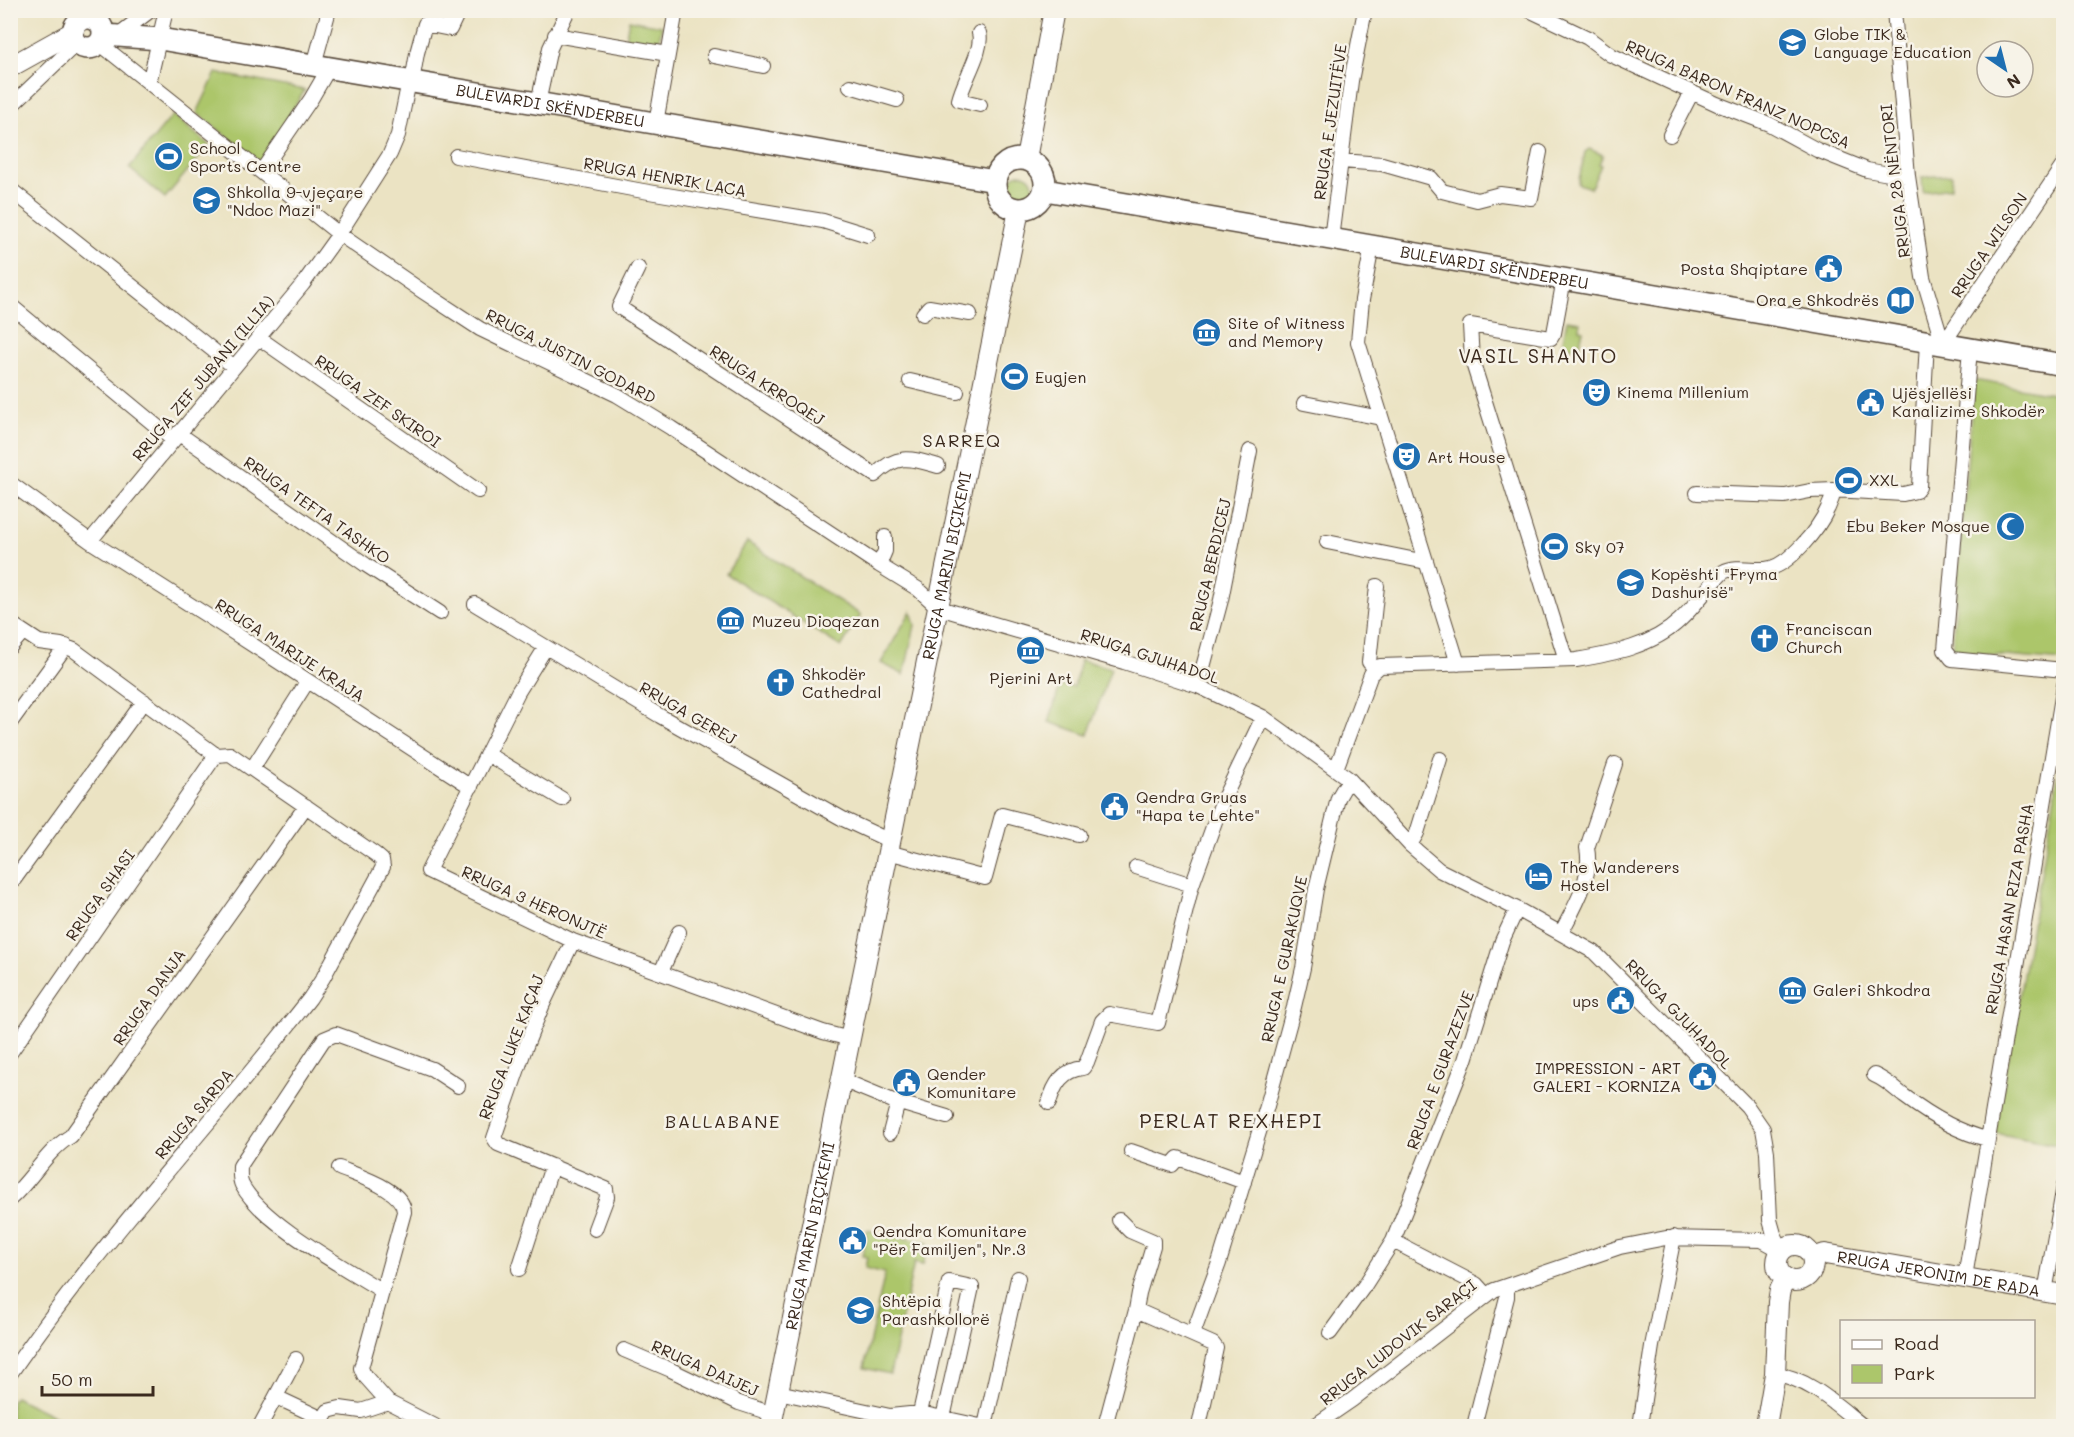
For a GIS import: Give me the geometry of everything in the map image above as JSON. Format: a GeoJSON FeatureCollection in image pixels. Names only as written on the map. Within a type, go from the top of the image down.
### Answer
{"type":"FeatureCollection","features":[{"type":"Feature","properties":{"kind":"main road"},"geometry":{"type":"LineString","coordinates":[[1026,159],[1054,10]]}},
{"type":"Feature","properties":{"kind":"main road","name":"BULEVARDI SKËNDERBEU"},"geometry":{"type":"LineString","coordinates":[[73,27],[83,47],[90,48],[107,38],[160,39],[995,181]]}},
{"type":"Feature","properties":{"kind":"main road"},"geometry":{"type":"LineString","coordinates":[[10,67],[73,27]]}},
{"type":"Feature","properties":{"kind":"main road"},"geometry":{"type":"LineString","coordinates":[[1018,158],[1026,159],[1042,170],[1046,183],[1043,196],[1033,207],[1019,210],[1004,204],[998,197],[995,181],[1002,166],[1018,158]]}},
{"type":"Feature","properties":{"kind":"main road","name":"BULEVARDI SKËNDERBEU"},"geometry":{"type":"LineString","coordinates":[[1045,190],[2064,366]]}},
{"type":"Feature","properties":{"kind":"main road","name":"RRUGA MARIN BIÇIKEMI"},"geometry":{"type":"LineString","coordinates":[[772,1420],[1019,210]]}},
{"type":"Feature","properties":{"kind":"main road"},"geometry":{"type":"LineString","coordinates":[[1797,1244],[1809,1251],[1813,1258],[1811,1272],[1799,1280],[1786,1278],[1778,1268],[1777,1261],[1782,1250],[1789,1246],[1797,1244]]}},
{"type":"Feature","properties":{"kind":"main road","name":"RRUGA JERONIM DE RADA"},"geometry":{"type":"LineString","coordinates":[[1813,1258],[1825,1254],[2054,1293]]}},
{"type":"Feature","properties":{"kind":"main road"},"geometry":{"type":"LineString","coordinates":[[1766,1426],[1775,1374],[1778,1302],[1780,1290],[1786,1278]]}},
{"type":"Feature","properties":{"kind":"street"},"geometry":{"type":"LineString","coordinates":[[107,38],[151,10]]}},
{"type":"Feature","properties":{"kind":"street"},"geometry":{"type":"LineString","coordinates":[[149,82],[166,10]]}},
{"type":"Feature","properties":{"kind":"street"},"geometry":{"type":"LineString","coordinates":[[261,172],[311,99],[322,66],[329,10]]}},
{"type":"Feature","properties":{"kind":"street"},"geometry":{"type":"LineString","coordinates":[[339,234],[390,154],[398,135],[425,24],[450,29],[459,10]]}},
{"type":"Feature","properties":{"kind":"street"},"geometry":{"type":"LineString","coordinates":[[538,103],[550,48],[568,10]]}},
{"type":"Feature","properties":{"kind":"street"},"geometry":{"type":"LineString","coordinates":[[656,123],[676,10]]}},
{"type":"Feature","properties":{"kind":"street","name":"RRUGA E JEZUITËVE"},"geometry":{"type":"LineString","coordinates":[[1331,239],[1351,81],[1365,10]]}},
{"type":"Feature","properties":{"kind":"street","name":"RRUGA BARON FRANZ NOPCSA"},"geometry":{"type":"LineString","coordinates":[[1529,10],[1588,38],[1611,55],[1769,124],[1817,150],[1867,170],[1908,176]]}},
{"type":"Feature","properties":{"kind":"street","name":"RRUGA 28 NËNTORI"},"geometry":{"type":"LineString","coordinates":[[1894,10],[1908,176],[1935,343]]}},
{"type":"Feature","properties":{"kind":"street"},"geometry":{"type":"LineString","coordinates":[[10,107],[73,27]]}},
{"type":"Feature","properties":{"kind":"street"},"geometry":{"type":"LineString","coordinates":[[979,33],[981,37],[979,49],[961,89],[959,100],[968,104],[980,105]]}},
{"type":"Feature","properties":{"kind":"street"},"geometry":{"type":"LineString","coordinates":[[555,34],[668,54]]}},
{"type":"Feature","properties":{"kind":"street","name":"RRUGA JUSTIN GODARD"},"geometry":{"type":"LineString","coordinates":[[107,38],[149,82],[339,234],[480,328],[635,406],[918,589],[939,608]]}},
{"type":"Feature","properties":{"kind":"street"},"geometry":{"type":"LineString","coordinates":[[714,56],[763,66]]}},
{"type":"Feature","properties":{"kind":"street"},"geometry":{"type":"LineString","coordinates":[[850,86],[897,100]]}},
{"type":"Feature","properties":{"kind":"street"},"geometry":{"type":"LineString","coordinates":[[1670,135],[1692,92]]}},
{"type":"Feature","properties":{"kind":"street"},"geometry":{"type":"LineString","coordinates":[[1341,161],[1382,164],[1431,178],[1442,191],[1477,200],[1500,194],[1531,198],[1540,152]]}},
{"type":"Feature","properties":{"kind":"street","name":"RRUGA HENRIK LACA"},"geometry":{"type":"LineString","coordinates":[[456,156],[643,191],[823,221],[868,235]]}},
{"type":"Feature","properties":{"kind":"street","name":"RRUGA WILSON"},"geometry":{"type":"LineString","coordinates":[[1935,343],[1969,303],[2064,164]]}},
{"type":"Feature","properties":{"kind":"street"},"geometry":{"type":"LineString","coordinates":[[10,189],[233,366]]}},
{"type":"Feature","properties":{"kind":"street","name":"RRUGA ZEF JUBANI (ILLIA)"},"geometry":{"type":"LineString","coordinates":[[90,541],[233,366],[259,338],[339,234]]}},
{"type":"Feature","properties":{"kind":"street"},"geometry":{"type":"LineString","coordinates":[[1372,246],[1362,300],[1358,342],[1458,664]]}},
{"type":"Feature","properties":{"kind":"street","name":"RRUGA KRROQEJ"},"geometry":{"type":"LineString","coordinates":[[638,268],[619,307],[875,475],[887,464],[907,458],[938,466]]}},
{"type":"Feature","properties":{"kind":"street"},"geometry":{"type":"LineString","coordinates":[[1564,279],[1554,333],[1551,338],[1470,325],[1472,360],[1566,660]]}},
{"type":"Feature","properties":{"kind":"street","name":"RRUGA TEFTA TASHKO"},"geometry":{"type":"LineString","coordinates":[[10,305],[175,436],[440,613]]}},
{"type":"Feature","properties":{"kind":"street"},"geometry":{"type":"LineString","coordinates":[[923,314],[929,307],[970,314]]}},
{"type":"Feature","properties":{"kind":"street","name":"RRUGA ZEF SKIROI"},"geometry":{"type":"LineString","coordinates":[[259,338],[478,491]]}},
{"type":"Feature","properties":{"kind":"street"},"geometry":{"type":"LineString","coordinates":[[1697,493],[1785,496],[1810,491],[1834,490],[1912,493],[1919,487],[1935,343]]}},
{"type":"Feature","properties":{"kind":"street"},"geometry":{"type":"LineString","coordinates":[[1970,349],[1945,650],[1952,658],[2064,670]]}},
{"type":"Feature","properties":{"kind":"street"},"geometry":{"type":"LineString","coordinates":[[910,381],[957,392]]}},
{"type":"Feature","properties":{"kind":"street"},"geometry":{"type":"LineString","coordinates":[[1304,403],[1381,418]]}},
{"type":"Feature","properties":{"kind":"street","name":"RRUGA BERDICEJ"},"geometry":{"type":"LineString","coordinates":[[1198,686],[1221,600],[1250,451]]}},
{"type":"Feature","properties":{"kind":"street","name":"RRUGA MARIJE KRAJA"},"geometry":{"type":"LineString","coordinates":[[10,483],[90,541],[471,787]]}},
{"type":"Feature","properties":{"kind":"street"},"geometry":{"type":"LineString","coordinates":[[1336,769],[1375,669],[1380,666],[1566,660],[1596,657],[1641,644],[1679,621],[1716,579],[1729,568],[1763,569],[1782,563],[1807,538],[1825,514],[1834,490]]}},
{"type":"Feature","properties":{"kind":"street"},"geometry":{"type":"LineString","coordinates":[[879,565],[885,551],[885,537]]}},
{"type":"Feature","properties":{"kind":"street"},"geometry":{"type":"LineString","coordinates":[[1327,542],[1426,562]]}},
{"type":"Feature","properties":{"kind":"street"},"geometry":{"type":"LineString","coordinates":[[1375,669],[1369,662],[1377,586]]}},
{"type":"Feature","properties":{"kind":"street","name":"RRUGA GEREJ"},"geometry":{"type":"LineString","coordinates":[[475,604],[660,717],[889,847]]}},
{"type":"Feature","properties":{"kind":"street","name":"RRUGA GJUHADOL"},"geometry":{"type":"LineString","coordinates":[[939,608],[1198,686],[1263,717],[1348,779],[1410,845],[1439,870],[1517,909],[1583,945],[1603,959],[1747,1106],[1763,1130],[1768,1170],[1770,1220],[1782,1250]]}},
{"type":"Feature","properties":{"kind":"street"},"geometry":{"type":"LineString","coordinates":[[10,623],[39,642],[66,646],[216,755],[230,754],[306,806]]}},
{"type":"Feature","properties":{"kind":"street"},"geometry":{"type":"LineString","coordinates":[[10,647],[23,632]]}},
{"type":"Feature","properties":{"kind":"street"},"geometry":{"type":"LineString","coordinates":[[10,723],[66,646]]}},
{"type":"Feature","properties":{"kind":"street"},"geometry":{"type":"LineString","coordinates":[[471,787],[518,692],[546,647]]}},
{"type":"Feature","properties":{"kind":"street"},"geometry":{"type":"LineString","coordinates":[[252,769],[307,682]]}},
{"type":"Feature","properties":{"kind":"street","name":"RRUGA HASAN RIZA PASHA"},"geometry":{"type":"LineString","coordinates":[[1965,1277],[2064,686]]}},
{"type":"Feature","properties":{"kind":"street"},"geometry":{"type":"LineString","coordinates":[[10,885],[144,701]]}},
{"type":"Feature","properties":{"kind":"street"},"geometry":{"type":"LineString","coordinates":[[1049,1103],[1055,1086],[1064,1074],[1070,1070],[1083,1068],[1102,1021],[1109,1014],[1158,1023],[1192,885],[1222,802],[1263,717]]}},
{"type":"Feature","properties":{"kind":"street"},"geometry":{"type":"LineString","coordinates":[[487,754],[562,799]]}},
{"type":"Feature","properties":{"kind":"street","name":"RRUGA SHASI"},"geometry":{"type":"LineString","coordinates":[[10,1053],[216,755]]}},
{"type":"Feature","properties":{"kind":"street"},"geometry":{"type":"LineString","coordinates":[[1410,845],[1417,833],[1440,759]]}},
{"type":"Feature","properties":{"kind":"street"},"geometry":{"type":"LineString","coordinates":[[1561,933],[1587,876],[1587,848],[1615,764]]}},
{"type":"Feature","properties":{"kind":"street","name":"RRUGA E GURAKUQVE"},"geometry":{"type":"LineString","coordinates":[[1193,1334],[1219,1263],[1267,1106],[1303,968],[1316,889],[1338,798],[1348,779]]}},
{"type":"Feature","properties":{"kind":"street","name":"RRUGA 3 HERONJTË"},"geometry":{"type":"LineString","coordinates":[[471,787],[428,871],[573,941],[823,1032],[850,1039]]}},
{"type":"Feature","properties":{"kind":"street","name":"RRUGA SARDA"},"geometry":{"type":"LineString","coordinates":[[10,1374],[35,1337],[90,1267],[310,998],[380,874],[383,863],[375,854],[306,806]]}},
{"type":"Feature","properties":{"kind":"street","name":"RRUGA DANJA"},"geometry":{"type":"LineString","coordinates":[[10,1199],[22,1188],[58,1144],[71,1136],[306,806]]}},
{"type":"Feature","properties":{"kind":"street"},"geometry":{"type":"LineString","coordinates":[[889,847],[985,878],[1002,815],[1078,835]]}},
{"type":"Feature","properties":{"kind":"street"},"geometry":{"type":"LineString","coordinates":[[1136,867],[1192,885]]}},
{"type":"Feature","properties":{"kind":"street","name":"RRUGA E GURAZEZVE"},"geometry":{"type":"LineString","coordinates":[[1330,1333],[1393,1241],[1465,1060],[1502,941],[1517,909]]}},
{"type":"Feature","properties":{"kind":"street"},"geometry":{"type":"LineString","coordinates":[[661,972],[679,932]]}},
{"type":"Feature","properties":{"kind":"street","name":"RRUGA LUKE KAÇAJ"},"geometry":{"type":"LineString","coordinates":[[573,941],[528,1042],[494,1138],[498,1144],[606,1189],[607,1197],[595,1229]]}},
{"type":"Feature","properties":{"kind":"street"},"geometry":{"type":"LineString","coordinates":[[382,1291],[329,1259],[267,1213],[251,1198],[240,1182],[240,1166],[324,1039],[336,1034],[432,1069],[458,1086]]}},
{"type":"Feature","properties":{"kind":"street"},"geometry":{"type":"LineString","coordinates":[[1874,1075],[1884,1079],[1903,1096],[1946,1123],[1987,1139]]}},
{"type":"Feature","properties":{"kind":"street"},"geometry":{"type":"LineString","coordinates":[[842,1080],[898,1102],[947,1117]]}},
{"type":"Feature","properties":{"kind":"street"},"geometry":{"type":"LineString","coordinates":[[890,1133],[898,1102]]}},
{"type":"Feature","properties":{"kind":"street"},"geometry":{"type":"LineString","coordinates":[[1131,1151],[1172,1165],[1178,1158],[1244,1182]]}},
{"type":"Feature","properties":{"kind":"street"},"geometry":{"type":"LineString","coordinates":[[519,1269],[552,1167]]}},
{"type":"Feature","properties":{"kind":"street"},"geometry":{"type":"LineString","coordinates":[[339,1168],[389,1190],[399,1197],[404,1206],[361,1368],[364,1375],[388,1402],[435,1426]]}},
{"type":"Feature","properties":{"kind":"street"},"geometry":{"type":"LineString","coordinates":[[2054,1293],[2064,1186]]}},
{"type":"Feature","properties":{"kind":"street"},"geometry":{"type":"LineString","coordinates":[[1105,1426],[1153,1241],[1130,1231],[1119,1220]]}},
{"type":"Feature","properties":{"kind":"street"},"geometry":{"type":"LineString","coordinates":[[1640,1426],[1652,1346],[1674,1237]]}},
{"type":"Feature","properties":{"kind":"street","name":"RRUGA LUDOVIK SARAÇI"},"geometry":{"type":"LineString","coordinates":[[1314,1426],[1352,1400],[1494,1290],[1620,1247],[1674,1237],[1762,1240],[1782,1250]]}},
{"type":"Feature","properties":{"kind":"street"},"geometry":{"type":"LineString","coordinates":[[1393,1241],[1476,1284],[1486,1295]]}},
{"type":"Feature","properties":{"kind":"street"},"geometry":{"type":"LineString","coordinates":[[985,1426],[1018,1278]]}},
{"type":"Feature","properties":{"kind":"street"},"geometry":{"type":"LineString","coordinates":[[920,1413],[949,1282],[972,1287],[943,1418]]}},
{"type":"Feature","properties":{"kind":"street"},"geometry":{"type":"LineString","coordinates":[[1474,1426],[1507,1297],[1507,1286]]}},
{"type":"Feature","properties":{"kind":"street"},"geometry":{"type":"LineString","coordinates":[[1136,1310],[1193,1334],[1213,1344],[1216,1348],[1199,1426]]}},
{"type":"Feature","properties":{"kind":"street","name":"RRUGA DAIJEJ"},"geometry":{"type":"LineString","coordinates":[[624,1350],[671,1370],[772,1420]]}},
{"type":"Feature","properties":{"kind":"street"},"geometry":{"type":"LineString","coordinates":[[260,1426],[296,1359]]}},
{"type":"Feature","properties":{"kind":"street"},"geometry":{"type":"LineString","coordinates":[[1775,1374],[1792,1377],[1821,1393],[1863,1426]]}},
{"type":"Feature","properties":{"kind":"street"},"geometry":{"type":"LineString","coordinates":[[778,1392],[890,1416],[920,1413],[980,1426]]}},
{"type":"Feature","properties":{"kind":"street"},"geometry":{"type":"LineString","coordinates":[[276,1397],[321,1423],[328,1411],[340,1408],[362,1411],[388,1402]]}},
{"type":"Feature","properties":{"kind":"green space"},"geometry":{"type":"Polygon","coordinates":[[[629,20],[662,26],[658,46],[625,40],[629,20]]]}},
{"type":"Feature","properties":{"kind":"green space"},"geometry":{"type":"Polygon","coordinates":[[[216,73],[305,90],[260,162],[197,113],[216,73]]]}},
{"type":"Feature","properties":{"kind":"green space","name":"School Sports Centre"},"geometry":{"type":"Polygon","coordinates":[[[173,115],[209,145],[165,198],[129,168],[173,115]]]}},
{"type":"Feature","properties":{"kind":"green space"},"geometry":{"type":"Polygon","coordinates":[[[1589,149],[1603,155],[1591,188],[1578,184],[1585,152],[1589,149]]]}},
{"type":"Feature","properties":{"kind":"green space"},"geometry":{"type":"Polygon","coordinates":[[[1021,174],[1029,178],[1033,186],[1029,194],[1021,198],[1013,194],[1009,186],[1013,178],[1021,174]]]}},
{"type":"Feature","properties":{"kind":"green space"},"geometry":{"type":"Polygon","coordinates":[[[1952,175],[1951,188],[1923,192],[1922,177],[1952,175]]]}},
{"type":"Feature","properties":{"kind":"green space"},"geometry":{"type":"Polygon","coordinates":[[[1567,320],[1580,322],[1579,329],[1583,330],[1579,349],[1562,345],[1567,320]]]}},
{"type":"Feature","properties":{"kind":"green space"},"geometry":{"type":"Polygon","coordinates":[[[1974,380],[2063,396],[2063,661],[1952,651],[1974,380]]]}},
{"type":"Feature","properties":{"kind":"green space"},"geometry":{"type":"Polygon","coordinates":[[[747,542],[861,615],[841,647],[726,574],[747,542]]]}},
{"type":"Feature","properties":{"kind":"green space"},"geometry":{"type":"Polygon","coordinates":[[[911,611],[915,625],[904,675],[881,663],[911,611]]]}},
{"type":"Feature","properties":{"kind":"green space"},"geometry":{"type":"Polygon","coordinates":[[[1081,660],[1111,668],[1088,735],[1049,722],[1060,685],[1074,687],[1081,660]]]}},
{"type":"Feature","properties":{"kind":"green space"},"geometry":{"type":"Polygon","coordinates":[[[2061,761],[2063,762],[2064,1135],[2062,1146],[1995,1133],[2061,761]]]}},
{"type":"Feature","properties":{"kind":"green space"},"geometry":{"type":"Polygon","coordinates":[[[867,1230],[928,1243],[923,1265],[914,1263],[890,1374],[864,1368],[885,1273],[865,1268],[867,1257],[862,1256],[867,1230]]]}},
{"type":"Feature","properties":{"kind":"green space"},"geometry":{"type":"Polygon","coordinates":[[[15,1397],[74,1426],[11,1426],[11,1401],[15,1397]]]}},
{"type":"Feature","properties":{"kind":"place","name":"Globe TIK & Language Education"},"geometry":{"type":"Point","coordinates":[1793,43]}},
{"type":"Feature","properties":{"kind":"place","name":"School Sports Centre"},"geometry":{"type":"Point","coordinates":[169,157]}},
{"type":"Feature","properties":{"kind":"place","name":"Shkolla 9-vjeçare \"Ndoc Mazi\""},"geometry":{"type":"Point","coordinates":[206,201]}},
{"type":"Feature","properties":{"kind":"place","name":"Posta Shqiptare"},"geometry":{"type":"Point","coordinates":[1829,269]}},
{"type":"Feature","properties":{"kind":"place","name":"Ora e Shkodrës"},"geometry":{"type":"Point","coordinates":[1900,300]}},
{"type":"Feature","properties":{"kind":"place","name":"Site of Witness and Memory"},"geometry":{"type":"Point","coordinates":[1207,332]}},
{"type":"Feature","properties":{"kind":"place","name":"Eugjen"},"geometry":{"type":"Point","coordinates":[1014,377]}},
{"type":"Feature","properties":{"kind":"place","name":"Kinema Millenium"},"geometry":{"type":"Point","coordinates":[1596,392]}},
{"type":"Feature","properties":{"kind":"place","name":"Ujësjellësi Kanalizime Shkodër"},"geometry":{"type":"Point","coordinates":[1871,402]}},
{"type":"Feature","properties":{"kind":"place","name":"Art House"},"geometry":{"type":"Point","coordinates":[1406,457]}},
{"type":"Feature","properties":{"kind":"place","name":"XXL"},"geometry":{"type":"Point","coordinates":[1848,480]}},
{"type":"Feature","properties":{"kind":"place","name":"Ebu Beker Mosque"},"geometry":{"type":"Point","coordinates":[2011,526]}},
{"type":"Feature","properties":{"kind":"place","name":"Sky 07"},"geometry":{"type":"Point","coordinates":[1554,547]}},
{"type":"Feature","properties":{"kind":"place","name":"Kopështi \"Fryma Dashurisë\""},"geometry":{"type":"Point","coordinates":[1630,583]}},
{"type":"Feature","properties":{"kind":"place","name":"Muzeu Dioqezan"},"geometry":{"type":"Point","coordinates":[731,621]}},
{"type":"Feature","properties":{"kind":"place","name":"Franciscan Church"},"geometry":{"type":"Point","coordinates":[1765,638]}},
{"type":"Feature","properties":{"kind":"place","name":"Pjerini Art"},"geometry":{"type":"Point","coordinates":[1031,650]}},
{"type":"Feature","properties":{"kind":"place","name":"Shkodër Cathedral"},"geometry":{"type":"Point","coordinates":[781,683]}},
{"type":"Feature","properties":{"kind":"place","name":"Qendra Gruas \"Hapa te Lehte\""},"geometry":{"type":"Point","coordinates":[1115,806]}},
{"type":"Feature","properties":{"kind":"place","name":"The Wanderers Hostel"},"geometry":{"type":"Point","coordinates":[1539,876]}},
{"type":"Feature","properties":{"kind":"place","name":"Galeri Shkodra"},"geometry":{"type":"Point","coordinates":[1792,990]}},
{"type":"Feature","properties":{"kind":"place","name":"ups"},"geometry":{"type":"Point","coordinates":[1620,1001]}},
{"type":"Feature","properties":{"kind":"place","name":"IMPRESSION - ART GALERI - KORNIZA"},"geometry":{"type":"Point","coordinates":[1702,1077]}},
{"type":"Feature","properties":{"kind":"place","name":"Qender Komunitare"},"geometry":{"type":"Point","coordinates":[906,1083]}},
{"type":"Feature","properties":{"kind":"place","name":"Qendra Komunitare \"Për Familjen\", Nr.3"},"geometry":{"type":"Point","coordinates":[852,1240]}},
{"type":"Feature","properties":{"kind":"place","name":"Shtëpia Parashkollorë"},"geometry":{"type":"Point","coordinates":[861,1310]}},
{"type":"Feature","properties":{"kind":"district","name":"VASIL SHANTO"},"geometry":{"type":"Point","coordinates":[1538,356]}},
{"type":"Feature","properties":{"kind":"district","name":"SARREQ"},"geometry":{"type":"Point","coordinates":[962,441]}},
{"type":"Feature","properties":{"kind":"district","name":"PERLAT REXHEPI"},"geometry":{"type":"Point","coordinates":[1231,1121]}},
{"type":"Feature","properties":{"kind":"district","name":"BALLABANE"},"geometry":{"type":"Point","coordinates":[723,1122]}}]}
